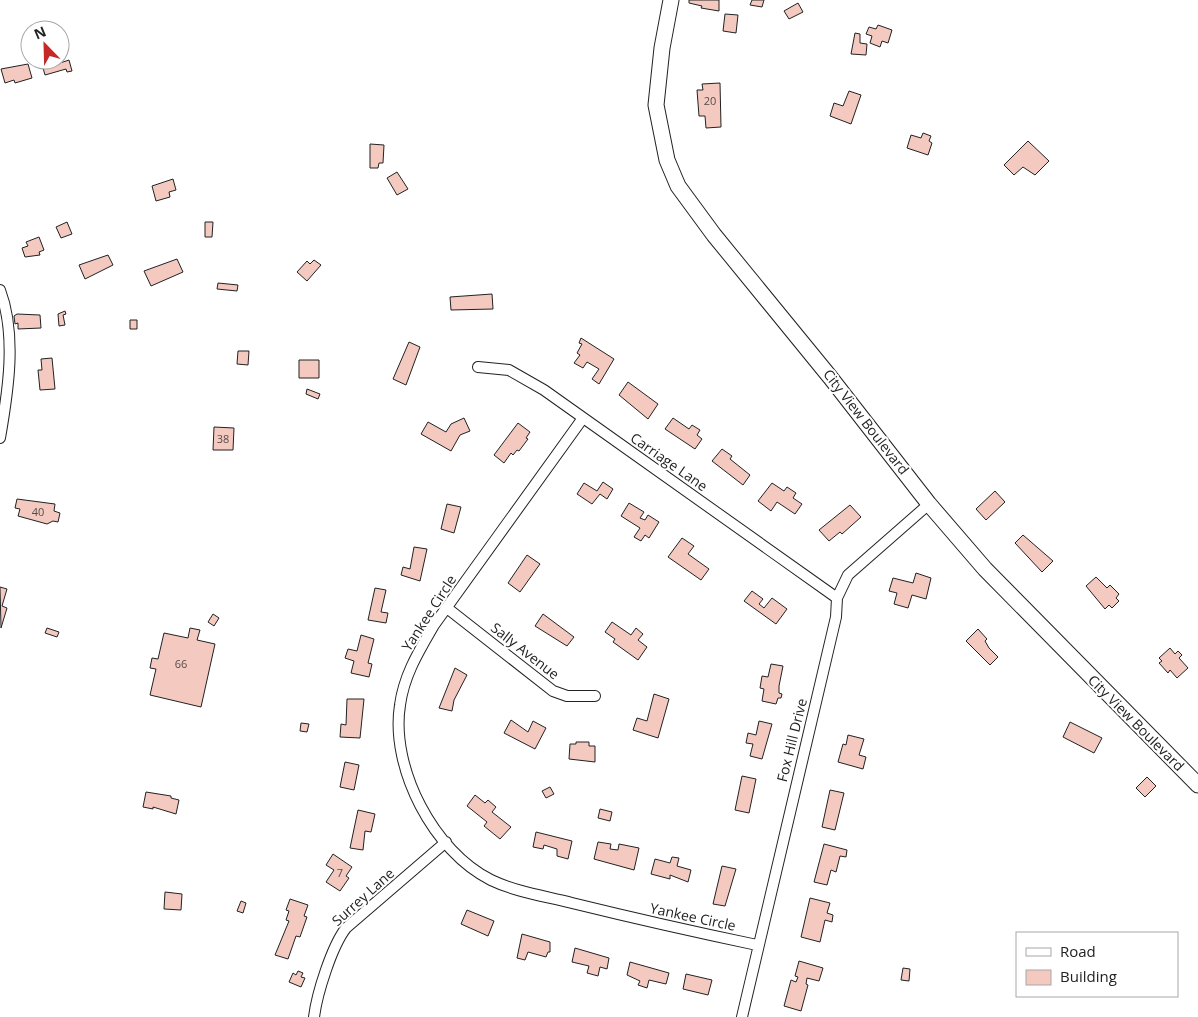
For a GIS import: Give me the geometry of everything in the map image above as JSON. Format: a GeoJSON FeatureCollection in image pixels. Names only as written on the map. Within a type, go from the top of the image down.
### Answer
{"type":"FeatureCollection","features":[{"type":"Feature","properties":{"kind":"street","name":"City View Boulevard"},"geometry":{"type":"LineString","coordinates":[[671,0],[662,48],[656,105],[667,160],[678,186],[714,235],[840,389],[929,504],[984,569],[1198,785]]}},
{"type":"Feature","properties":{"kind":"street"},"geometry":{"type":"LineString","coordinates":[[0,290],[6,312],[9,357],[0,438]]}},
{"type":"Feature","properties":{"kind":"street","name":"Carriage Lane"},"geometry":{"type":"LineString","coordinates":[[478,367],[509,370],[544,390],[838,598]]}},
{"type":"Feature","properties":{"kind":"street","name":"Yankee Circle"},"geometry":{"type":"LineString","coordinates":[[583,418],[447,608],[420,648],[410,668],[401,695],[398,723],[401,751],[416,798],[446,842],[472,867],[500,884],[644,921],[757,945]]}},
{"type":"Feature","properties":{"kind":"street","name":"Fox Hill Drive"},"geometry":{"type":"LineString","coordinates":[[742,1017],[757,945],[836,617],[838,598],[848,575],[929,504]]}},
{"type":"Feature","properties":{"kind":"street","name":"Sally Avenue"},"geometry":{"type":"LineString","coordinates":[[447,608],[553,691],[567,696],[595,696]]}},
{"type":"Feature","properties":{"kind":"street","name":"Surrey Lane"},"geometry":{"type":"LineString","coordinates":[[314,1017],[317,999],[338,938],[351,923],[446,842]]}},
{"type":"Feature","properties":{"kind":"building"},"geometry":{"type":"Polygon","coordinates":[[[689,0],[719,0],[719,11],[701,8],[702,6],[689,3],[689,0]]]}},
{"type":"Feature","properties":{"kind":"building"},"geometry":{"type":"Polygon","coordinates":[[[752,0],[764,0],[762,7],[750,5],[752,0]]]}},
{"type":"Feature","properties":{"kind":"building"},"geometry":{"type":"Polygon","coordinates":[[[798,3],[803,12],[789,19],[784,11],[798,3]]]}},
{"type":"Feature","properties":{"kind":"building"},"geometry":{"type":"Polygon","coordinates":[[[725,14],[738,15],[736,33],[723,31],[725,14]]]}},
{"type":"Feature","properties":{"kind":"building"},"geometry":{"type":"Polygon","coordinates":[[[878,25],[892,30],[888,43],[882,41],[880,47],[870,43],[872,36],[866,34],[869,27],[876,29],[878,25]]]}},
{"type":"Feature","properties":{"kind":"building"},"geometry":{"type":"Polygon","coordinates":[[[855,33],[860,34],[860,43],[867,44],[866,55],[851,54],[855,33]]]}},
{"type":"Feature","properties":{"kind":"building"},"geometry":{"type":"Polygon","coordinates":[[[20,65],[20,70],[30,70],[32,78],[15,83],[14,80],[5,83],[1,69],[20,65]]]}},
{"type":"Feature","properties":{"kind":"building"},"geometry":{"type":"Polygon","coordinates":[[[44,70],[62,70],[45,75],[44,70]]]}},
{"type":"Feature","properties":{"kind":"building"},"geometry":{"type":"Polygon","coordinates":[[[720,83],[721,127],[706,128],[705,116],[699,116],[697,90],[703,90],[702,84],[720,83]]]}},
{"type":"Feature","properties":{"kind":"building"},"geometry":{"type":"Polygon","coordinates":[[[849,91],[861,95],[851,124],[830,116],[834,103],[843,106],[849,91]]]}},
{"type":"Feature","properties":{"kind":"building"},"geometry":{"type":"Polygon","coordinates":[[[923,133],[931,136],[929,141],[932,143],[928,155],[907,148],[911,135],[921,138],[923,133]]]}},
{"type":"Feature","properties":{"kind":"building"},"geometry":{"type":"Polygon","coordinates":[[[1028,141],[1049,161],[1035,175],[1023,167],[1014,175],[1004,165],[1028,141]]]}},
{"type":"Feature","properties":{"kind":"building"},"geometry":{"type":"Polygon","coordinates":[[[370,144],[384,145],[383,163],[379,163],[378,168],[370,168],[370,144]]]}},
{"type":"Feature","properties":{"kind":"building"},"geometry":{"type":"Polygon","coordinates":[[[397,172],[408,189],[397,195],[387,178],[397,172]]]}},
{"type":"Feature","properties":{"kind":"building"},"geometry":{"type":"Polygon","coordinates":[[[173,179],[176,190],[169,192],[170,197],[156,201],[152,186],[173,179]]]}},
{"type":"Feature","properties":{"kind":"building"},"geometry":{"type":"Polygon","coordinates":[[[67,222],[72,234],[61,238],[56,227],[67,222]]]}},
{"type":"Feature","properties":{"kind":"building"},"geometry":{"type":"Polygon","coordinates":[[[205,222],[213,222],[212,237],[205,237],[205,222]]]}},
{"type":"Feature","properties":{"kind":"building"},"geometry":{"type":"Polygon","coordinates":[[[39,237],[44,250],[39,252],[40,255],[25,257],[22,248],[28,246],[26,242],[39,237]]]}},
{"type":"Feature","properties":{"kind":"building"},"geometry":{"type":"Polygon","coordinates":[[[108,255],[113,265],[85,279],[79,265],[108,255]]]}},
{"type":"Feature","properties":{"kind":"building"},"geometry":{"type":"Polygon","coordinates":[[[177,259],[183,272],[151,286],[144,271],[177,259]]]}},
{"type":"Feature","properties":{"kind":"building"},"geometry":{"type":"Polygon","coordinates":[[[314,260],[321,265],[307,281],[297,272],[307,261],[310,264],[314,260]]]}},
{"type":"Feature","properties":{"kind":"building"},"geometry":{"type":"Polygon","coordinates":[[[218,283],[238,285],[237,291],[217,289],[218,283]]]}},
{"type":"Feature","properties":{"kind":"building"},"geometry":{"type":"Polygon","coordinates":[[[492,294],[493,309],[451,310],[450,297],[492,294]]]}},
{"type":"Feature","properties":{"kind":"building"},"geometry":{"type":"Polygon","coordinates":[[[65,311],[66,314],[63,315],[65,325],[59,326],[58,314],[65,311]]]}},
{"type":"Feature","properties":{"kind":"building"},"geometry":{"type":"Polygon","coordinates":[[[17,314],[40,315],[41,328],[18,329],[18,323],[15,324],[14,316],[17,314]]]}},
{"type":"Feature","properties":{"kind":"building"},"geometry":{"type":"Polygon","coordinates":[[[130,320],[137,320],[137,329],[130,329],[130,320]]]}},
{"type":"Feature","properties":{"kind":"building"},"geometry":{"type":"Polygon","coordinates":[[[581,338],[614,359],[599,384],[592,379],[599,369],[587,362],[583,368],[574,363],[580,355],[577,353],[582,344],[579,343],[581,338]]]}},
{"type":"Feature","properties":{"kind":"building"},"geometry":{"type":"Polygon","coordinates":[[[409,342],[420,347],[406,385],[393,379],[409,342]]]}},
{"type":"Feature","properties":{"kind":"building"},"geometry":{"type":"Polygon","coordinates":[[[238,351],[249,351],[248,365],[237,364],[238,351]]]}},
{"type":"Feature","properties":{"kind":"building"},"geometry":{"type":"Polygon","coordinates":[[[52,358],[55,389],[40,390],[38,370],[42,370],[41,359],[52,358]]]}},
{"type":"Feature","properties":{"kind":"building"},"geometry":{"type":"Polygon","coordinates":[[[299,360],[319,360],[319,378],[299,378],[299,360]]]}},
{"type":"Feature","properties":{"kind":"building"},"geometry":{"type":"Polygon","coordinates":[[[628,382],[658,404],[648,419],[619,395],[628,382]]]}},
{"type":"Feature","properties":{"kind":"building"},"geometry":{"type":"Polygon","coordinates":[[[307,389],[320,394],[318,399],[306,394],[307,389]]]}},
{"type":"Feature","properties":{"kind":"building"},"geometry":{"type":"Polygon","coordinates":[[[464,418],[470,431],[460,435],[451,451],[421,434],[428,422],[446,432],[451,424],[464,418]]]}},
{"type":"Feature","properties":{"kind":"building"},"geometry":{"type":"Polygon","coordinates":[[[673,418],[689,429],[692,425],[700,430],[697,435],[702,439],[695,449],[665,429],[673,418]]]}},
{"type":"Feature","properties":{"kind":"building"},"geometry":{"type":"Polygon","coordinates":[[[518,423],[530,432],[526,438],[528,439],[519,451],[517,450],[513,455],[511,453],[504,463],[494,455],[518,423]]]}},
{"type":"Feature","properties":{"kind":"building"},"geometry":{"type":"Polygon","coordinates":[[[214,427],[234,428],[233,450],[213,450],[214,427]]]}},
{"type":"Feature","properties":{"kind":"building"},"geometry":{"type":"Polygon","coordinates":[[[722,449],[732,456],[730,459],[750,475],[743,485],[712,461],[722,449]]]}},
{"type":"Feature","properties":{"kind":"building"},"geometry":{"type":"Polygon","coordinates":[[[603,482],[613,489],[607,499],[600,494],[592,504],[577,494],[584,483],[597,491],[603,482]]]}},
{"type":"Feature","properties":{"kind":"building"},"geometry":{"type":"Polygon","coordinates":[[[772,483],[784,491],[787,487],[796,493],[793,498],[802,504],[795,514],[777,502],[771,511],[758,501],[772,483]]]}},
{"type":"Feature","properties":{"kind":"building"},"geometry":{"type":"Polygon","coordinates":[[[995,491],[1005,502],[986,520],[976,509],[995,491]]]}},
{"type":"Feature","properties":{"kind":"building"},"geometry":{"type":"Polygon","coordinates":[[[17,499],[55,504],[54,511],[60,513],[58,522],[53,521],[47,524],[18,516],[20,509],[15,508],[17,499]]]}},
{"type":"Feature","properties":{"kind":"building"},"geometry":{"type":"Polygon","coordinates":[[[629,503],[644,512],[640,518],[645,520],[648,515],[659,522],[649,538],[645,535],[641,541],[634,537],[640,528],[621,516],[629,503]]]}},
{"type":"Feature","properties":{"kind":"building"},"geometry":{"type":"Polygon","coordinates":[[[447,504],[461,507],[454,533],[441,529],[447,504]]]}},
{"type":"Feature","properties":{"kind":"building"},"geometry":{"type":"Polygon","coordinates":[[[850,505],[861,517],[842,534],[840,532],[829,541],[819,530],[850,505]]]}},
{"type":"Feature","properties":{"kind":"building"},"geometry":{"type":"Polygon","coordinates":[[[1023,535],[1053,561],[1042,572],[1015,543],[1023,535]]]}},
{"type":"Feature","properties":{"kind":"building"},"geometry":{"type":"Polygon","coordinates":[[[682,538],[694,546],[688,554],[709,569],[701,580],[668,557],[682,538]]]}},
{"type":"Feature","properties":{"kind":"building"},"geometry":{"type":"Polygon","coordinates":[[[414,547],[427,549],[420,581],[401,575],[403,567],[410,569],[414,547]]]}},
{"type":"Feature","properties":{"kind":"building"},"geometry":{"type":"Polygon","coordinates":[[[527,555],[540,564],[520,592],[508,583],[527,555]]]}},
{"type":"Feature","properties":{"kind":"building"},"geometry":{"type":"Polygon","coordinates":[[[916,573],[931,578],[926,599],[912,595],[908,608],[894,604],[897,593],[889,591],[893,578],[913,583],[916,573]]]}},
{"type":"Feature","properties":{"kind":"building"},"geometry":{"type":"Polygon","coordinates":[[[1096,577],[1107,588],[1110,585],[1119,594],[1116,598],[1119,601],[1112,608],[1109,605],[1105,609],[1086,586],[1096,577]]]}},
{"type":"Feature","properties":{"kind":"building"},"geometry":{"type":"Polygon","coordinates":[[[0,587],[7,589],[2,606],[7,608],[1,628],[0,587]]]}},
{"type":"Feature","properties":{"kind":"building"},"geometry":{"type":"Polygon","coordinates":[[[375,588],[386,590],[381,612],[388,613],[386,623],[368,620],[375,588]]]}},
{"type":"Feature","properties":{"kind":"building"},"geometry":{"type":"Polygon","coordinates":[[[752,591],[763,599],[759,604],[764,608],[772,598],[787,609],[776,624],[744,601],[752,591]]]}},
{"type":"Feature","properties":{"kind":"building"},"geometry":{"type":"Polygon","coordinates":[[[213,614],[219,618],[214,626],[208,622],[213,614]]]}},
{"type":"Feature","properties":{"kind":"building"},"geometry":{"type":"Polygon","coordinates":[[[543,614],[574,637],[567,646],[535,626],[543,614]]]}},
{"type":"Feature","properties":{"kind":"building"},"geometry":{"type":"Polygon","coordinates":[[[612,622],[631,635],[636,628],[643,634],[638,640],[647,647],[638,660],[613,642],[615,639],[605,632],[612,622]]]}},
{"type":"Feature","properties":{"kind":"building"},"geometry":{"type":"Polygon","coordinates":[[[47,628],[59,632],[57,637],[45,633],[47,628]]]}},
{"type":"Feature","properties":{"kind":"building"},"geometry":{"type":"Polygon","coordinates":[[[190,628],[200,630],[197,640],[215,644],[201,707],[150,695],[156,669],[150,668],[152,658],[158,659],[164,633],[188,638],[190,628]]]}},
{"type":"Feature","properties":{"kind":"building"},"geometry":{"type":"Polygon","coordinates":[[[978,629],[987,639],[985,641],[989,648],[998,657],[990,665],[966,641],[978,629]]]}},
{"type":"Feature","properties":{"kind":"building"},"geometry":{"type":"Polygon","coordinates":[[[361,635],[374,639],[368,663],[372,664],[369,677],[351,673],[354,661],[345,658],[348,649],[357,651],[361,635]]]}},
{"type":"Feature","properties":{"kind":"building"},"geometry":{"type":"Polygon","coordinates":[[[1170,648],[1175,654],[1178,651],[1182,655],[1179,658],[1188,668],[1177,678],[1170,670],[1168,673],[1159,663],[1162,661],[1159,658],[1170,648]]]}},
{"type":"Feature","properties":{"kind":"building"},"geometry":{"type":"Polygon","coordinates":[[[771,664],[783,666],[779,686],[779,693],[782,694],[776,704],[762,701],[764,689],[760,688],[762,676],[768,677],[771,664]]]}},
{"type":"Feature","properties":{"kind":"building"},"geometry":{"type":"Polygon","coordinates":[[[455,668],[467,675],[454,700],[452,711],[439,708],[455,668]]]}},
{"type":"Feature","properties":{"kind":"building"},"geometry":{"type":"Polygon","coordinates":[[[654,694],[669,699],[658,738],[633,730],[637,718],[647,721],[654,694]]]}},
{"type":"Feature","properties":{"kind":"building"},"geometry":{"type":"Polygon","coordinates":[[[347,699],[364,699],[360,738],[340,737],[341,724],[346,725],[347,699]]]}},
{"type":"Feature","properties":{"kind":"building"},"geometry":{"type":"Polygon","coordinates":[[[511,720],[528,732],[533,721],[546,728],[535,749],[504,733],[511,720]]]}},
{"type":"Feature","properties":{"kind":"building"},"geometry":{"type":"Polygon","coordinates":[[[759,721],[772,724],[762,759],[750,756],[753,744],[746,743],[748,733],[756,735],[759,721]]]}},
{"type":"Feature","properties":{"kind":"building"},"geometry":{"type":"Polygon","coordinates":[[[1070,722],[1102,738],[1094,753],[1063,737],[1070,722]]]}},
{"type":"Feature","properties":{"kind":"building"},"geometry":{"type":"Polygon","coordinates":[[[301,723],[309,724],[307,732],[300,731],[301,723]]]}},
{"type":"Feature","properties":{"kind":"building"},"geometry":{"type":"Polygon","coordinates":[[[848,735],[864,739],[859,755],[866,757],[863,769],[838,762],[843,744],[846,745],[848,735]]]}},
{"type":"Feature","properties":{"kind":"building"},"geometry":{"type":"Polygon","coordinates":[[[576,742],[589,742],[589,746],[595,746],[595,762],[569,759],[570,744],[576,744],[576,742]]]}},
{"type":"Feature","properties":{"kind":"building"},"geometry":{"type":"Polygon","coordinates":[[[345,762],[359,765],[354,790],[340,787],[345,762]]]}},
{"type":"Feature","properties":{"kind":"building"},"geometry":{"type":"Polygon","coordinates":[[[742,776],[756,779],[749,813],[735,810],[742,776]]]}},
{"type":"Feature","properties":{"kind":"building"},"geometry":{"type":"Polygon","coordinates":[[[1147,777],[1156,786],[1145,797],[1136,788],[1147,777]]]}},
{"type":"Feature","properties":{"kind":"building"},"geometry":{"type":"Polygon","coordinates":[[[550,787],[554,794],[546,798],[542,791],[550,787]]]}},
{"type":"Feature","properties":{"kind":"building"},"geometry":{"type":"Polygon","coordinates":[[[830,790],[844,793],[835,830],[822,827],[830,790]]]}},
{"type":"Feature","properties":{"kind":"building"},"geometry":{"type":"Polygon","coordinates":[[[146,792],[171,796],[171,798],[179,800],[176,814],[153,807],[153,809],[143,807],[146,792]]]}},
{"type":"Feature","properties":{"kind":"building"},"geometry":{"type":"Polygon","coordinates":[[[475,795],[485,803],[488,800],[496,807],[492,812],[511,827],[500,839],[484,826],[487,822],[467,806],[475,795]]]}},
{"type":"Feature","properties":{"kind":"building"},"geometry":{"type":"Polygon","coordinates":[[[600,809],[612,812],[610,821],[598,818],[600,809]]]}},
{"type":"Feature","properties":{"kind":"building"},"geometry":{"type":"Polygon","coordinates":[[[358,810],[375,814],[371,832],[365,831],[363,850],[350,848],[358,810]]]}},
{"type":"Feature","properties":{"kind":"building"},"geometry":{"type":"Polygon","coordinates":[[[536,832],[572,841],[568,859],[557,856],[557,849],[544,845],[543,849],[533,847],[536,832]]]}},
{"type":"Feature","properties":{"kind":"building"},"geometry":{"type":"Polygon","coordinates":[[[598,842],[611,844],[610,849],[618,850],[619,844],[639,848],[634,870],[594,859],[598,842]]]}},
{"type":"Feature","properties":{"kind":"building"},"geometry":{"type":"Polygon","coordinates":[[[824,844],[847,850],[846,857],[840,856],[836,872],[831,870],[827,885],[814,882],[824,844]]]}},
{"type":"Feature","properties":{"kind":"building"},"geometry":{"type":"Polygon","coordinates":[[[333,854],[352,867],[346,876],[349,878],[340,891],[326,882],[334,870],[326,865],[333,854]]]}},
{"type":"Feature","properties":{"kind":"building"},"geometry":{"type":"Polygon","coordinates":[[[672,857],[679,858],[677,866],[691,870],[688,882],[670,875],[670,879],[651,874],[655,859],[670,863],[672,857]]]}},
{"type":"Feature","properties":{"kind":"building"},"geometry":{"type":"Polygon","coordinates":[[[722,866],[736,869],[725,906],[713,904],[722,866]]]}},
{"type":"Feature","properties":{"kind":"building"},"geometry":{"type":"Polygon","coordinates":[[[165,892],[182,894],[181,910],[164,909],[165,892]]]}},
{"type":"Feature","properties":{"kind":"building"},"geometry":{"type":"Polygon","coordinates":[[[810,898],[830,903],[827,913],[833,915],[832,922],[825,920],[820,942],[801,937],[810,898]]]}},
{"type":"Feature","properties":{"kind":"building"},"geometry":{"type":"Polygon","coordinates":[[[290,899],[308,905],[304,916],[307,917],[300,937],[296,936],[288,959],[275,955],[289,921],[286,920],[289,911],[286,910],[290,899]]]}},
{"type":"Feature","properties":{"kind":"building"},"geometry":{"type":"Polygon","coordinates":[[[241,901],[246,903],[243,913],[237,911],[241,901]]]}},
{"type":"Feature","properties":{"kind":"building"},"geometry":{"type":"Polygon","coordinates":[[[467,910],[494,921],[488,936],[461,924],[467,910]]]}},
{"type":"Feature","properties":{"kind":"building"},"geometry":{"type":"Polygon","coordinates":[[[522,934],[550,942],[550,952],[548,952],[546,957],[528,952],[525,960],[517,958],[522,934]]]}},
{"type":"Feature","properties":{"kind":"building"},"geometry":{"type":"Polygon","coordinates":[[[575,948],[609,958],[607,969],[600,967],[598,976],[587,973],[589,966],[572,962],[575,948]]]}},
{"type":"Feature","properties":{"kind":"building"},"geometry":{"type":"Polygon","coordinates":[[[799,961],[823,968],[819,981],[807,978],[806,984],[808,985],[801,1011],[784,1006],[791,980],[796,982],[798,977],[795,976],[799,961]]]}},
{"type":"Feature","properties":{"kind":"building"},"geometry":{"type":"Polygon","coordinates":[[[630,962],[669,973],[666,984],[649,980],[647,988],[638,985],[640,981],[627,975],[630,962]]]}},
{"type":"Feature","properties":{"kind":"building"},"geometry":{"type":"Polygon","coordinates":[[[903,968],[910,969],[909,981],[901,980],[903,968]]]}},
{"type":"Feature","properties":{"kind":"building"},"geometry":{"type":"Polygon","coordinates":[[[298,971],[303,973],[301,977],[305,978],[301,987],[289,982],[293,973],[296,975],[298,971]]]}},
{"type":"Feature","properties":{"kind":"building"},"geometry":{"type":"Polygon","coordinates":[[[686,974],[712,980],[708,995],[683,989],[686,974]]]}}]}
